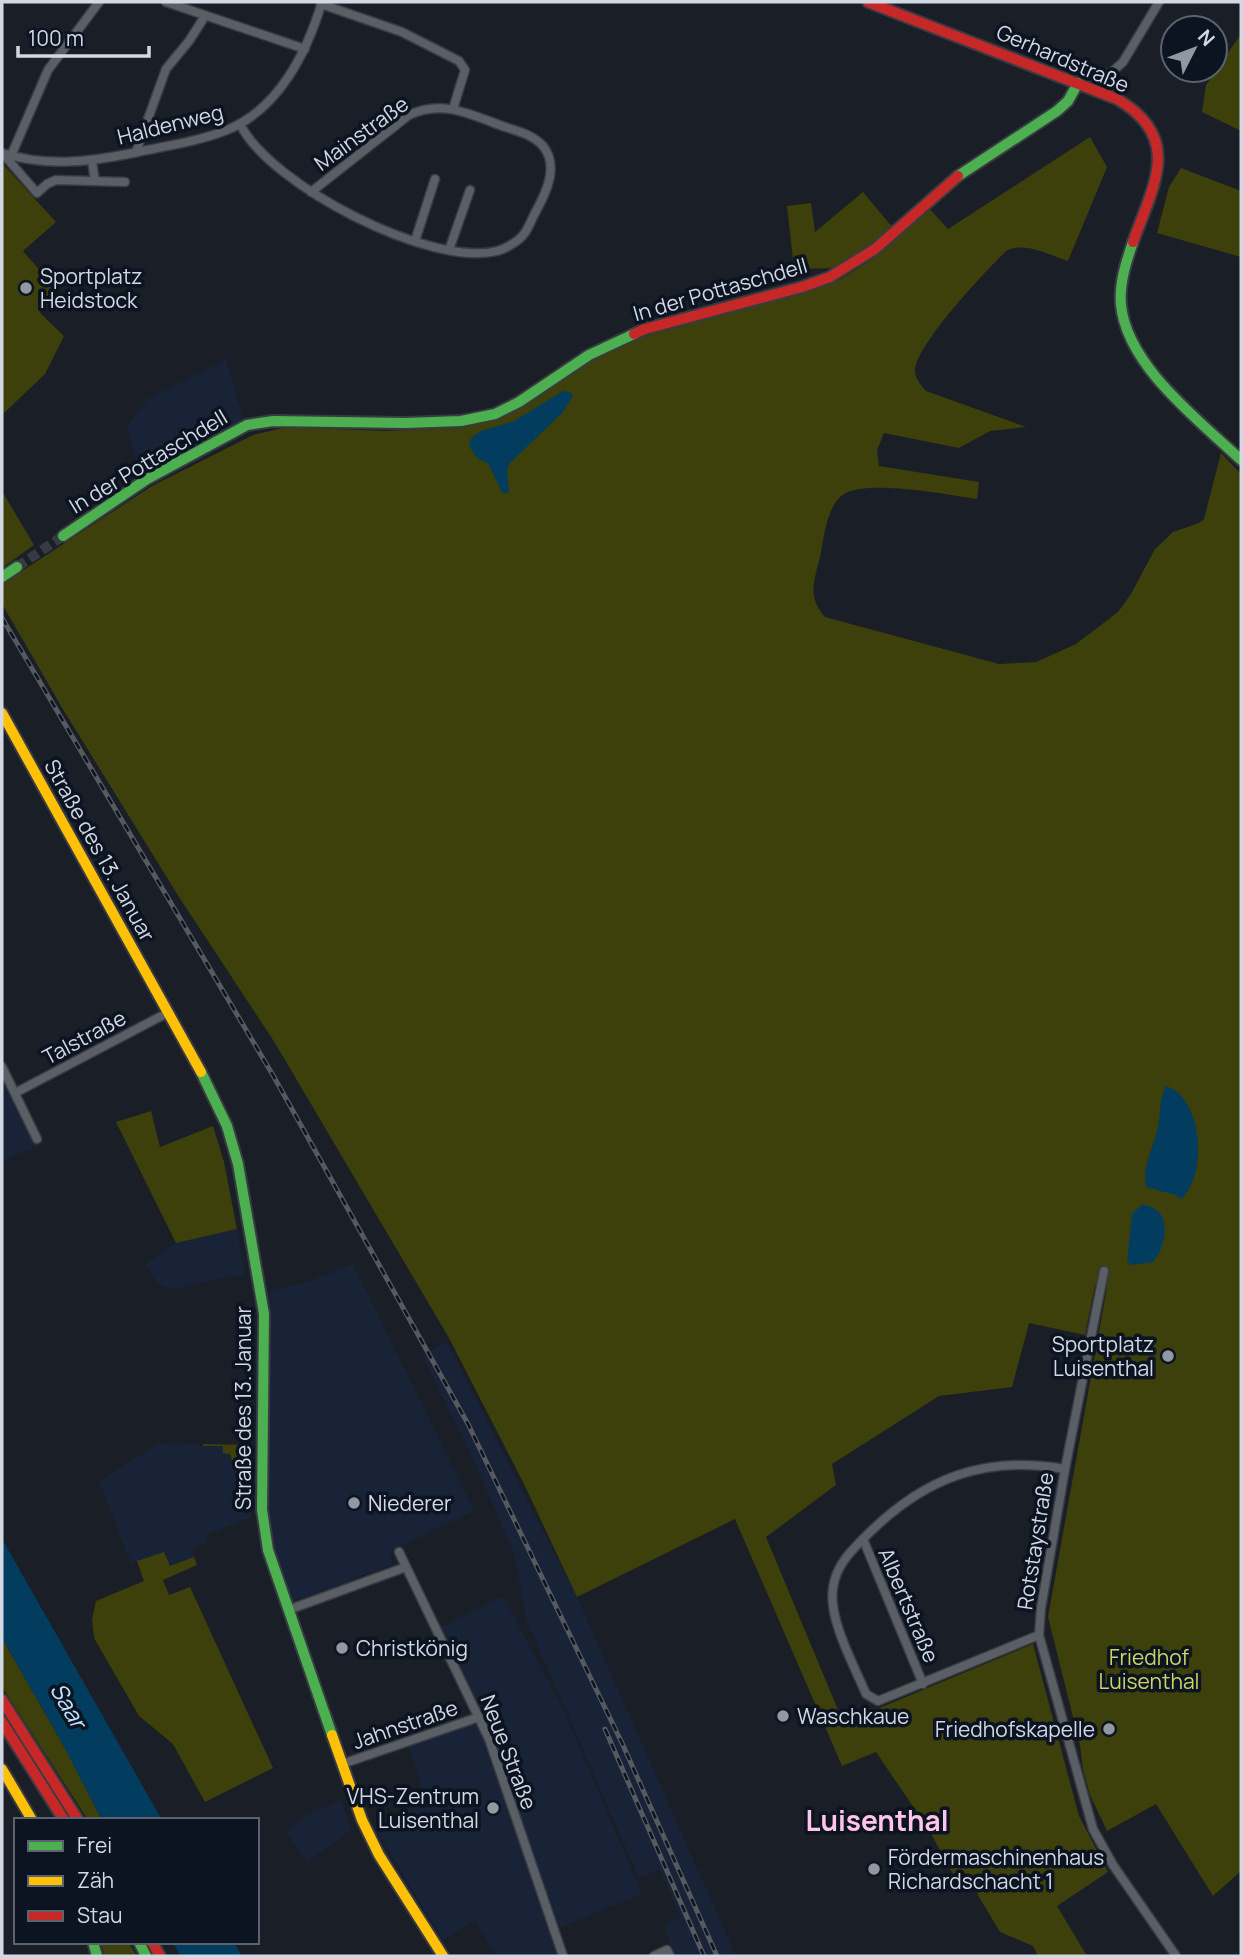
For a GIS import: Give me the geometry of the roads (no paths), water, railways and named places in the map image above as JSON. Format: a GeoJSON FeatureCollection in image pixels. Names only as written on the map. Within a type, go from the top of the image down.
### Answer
{"type":"FeatureCollection","features":[{"type":"Feature","properties":{"kind":"main road","name":"Gerhardstraße"},"geometry":{"type":"LineString","coordinates":[[869,2],[1116,99],[1133,109],[1147,124],[1157,144],[1159,168],[1121,287],[1121,311],[1127,333],[1152,372],[1241,460]]}},
{"type":"Feature","properties":{"kind":"main road","name":"In der Pottaschdell"},"geometry":{"type":"LineString","coordinates":[[63,536],[147,480],[247,425],[273,421],[461,421],[495,414],[519,402],[589,355],[645,329],[830,277],[875,249],[953,180],[1057,111],[1068,101],[1078,83]]}},
{"type":"Feature","properties":{"kind":"main road"},"geometry":{"type":"LineString","coordinates":[[2,577],[17,567]]}},
{"type":"Feature","properties":{"kind":"main road","name":"Straße des 13. Januar"},"geometry":{"type":"LineString","coordinates":[[2,713],[169,1012],[227,1126],[238,1164],[264,1314],[261,1477],[263,1524],[268,1550],[370,1840],[443,1956]]}},
{"type":"Feature","properties":{"kind":"main road"},"geometry":{"type":"LineString","coordinates":[[2,1700],[77,1818]]}},
{"type":"Feature","properties":{"kind":"main road"},"geometry":{"type":"LineString","coordinates":[[2,1723],[63,1818]]}},
{"type":"Feature","properties":{"kind":"main road"},"geometry":{"type":"LineString","coordinates":[[2,1769],[31,1818]]}},
{"type":"Feature","properties":{"kind":"street"},"geometry":{"type":"LineString","coordinates":[[11,156],[48,70],[99,2]]}},
{"type":"Feature","properties":{"kind":"street"},"geometry":{"type":"LineString","coordinates":[[166,2],[305,49]]}},
{"type":"Feature","properties":{"kind":"street"},"geometry":{"type":"LineString","coordinates":[[1078,66],[1105,74],[1118,68],[1159,2]]}},
{"type":"Feature","properties":{"kind":"street"},"geometry":{"type":"LineString","coordinates":[[322,3],[402,32],[459,61],[465,70],[453,108]]}},
{"type":"Feature","properties":{"kind":"street","name":"Haldenweg"},"geometry":{"type":"LineString","coordinates":[[2,153],[56,163],[92,161],[193,141],[240,124],[277,92],[291,74],[305,49],[322,3]]}},
{"type":"Feature","properties":{"kind":"street"},"geometry":{"type":"LineString","coordinates":[[136,152],[166,69],[205,16]]}},
{"type":"Feature","properties":{"kind":"street","name":"Mainstraße"},"geometry":{"type":"LineString","coordinates":[[240,124],[257,149],[310,192],[366,222],[415,241],[475,255],[500,250],[524,235],[549,184],[551,166],[541,144],[526,134],[453,108],[424,108],[408,115],[310,192]]}},
{"type":"Feature","properties":{"kind":"street","name":"Haldenweg"},"geometry":{"type":"LineString","coordinates":[[2,153],[37,192],[56,180],[125,182]]}},
{"type":"Feature","properties":{"kind":"street"},"geometry":{"type":"LineString","coordinates":[[92,161],[96,181]]}},
{"type":"Feature","properties":{"kind":"street"},"geometry":{"type":"LineString","coordinates":[[415,241],[435,179]]}},
{"type":"Feature","properties":{"kind":"street"},"geometry":{"type":"LineString","coordinates":[[449,250],[470,190]]}},
{"type":"Feature","properties":{"kind":"street","name":"Talstraße"},"geometry":{"type":"LineString","coordinates":[[15,1093],[169,1012]]}},
{"type":"Feature","properties":{"kind":"street"},"geometry":{"type":"LineString","coordinates":[[2,1067],[37,1139]]}},
{"type":"Feature","properties":{"kind":"street","name":"Rotstaystraße"},"geometry":{"type":"LineString","coordinates":[[1104,1271],[1065,1469],[1041,1608],[1040,1635],[1093,1829],[1107,1856],[1176,1956]]}},
{"type":"Feature","properties":{"kind":"street","name":"Albertstraße"},"geometry":{"type":"LineString","coordinates":[[1040,1635],[878,1701],[866,1693],[836,1619],[833,1586],[840,1565],[863,1539],[917,1493],[957,1475],[1004,1465],[1039,1465],[1065,1469]]}},
{"type":"Feature","properties":{"kind":"street","name":"Albertstraße"},"geometry":{"type":"LineString","coordinates":[[863,1539],[923,1684]]}},
{"type":"Feature","properties":{"kind":"street","name":"Neue Straße"},"geometry":{"type":"LineString","coordinates":[[399,1552],[495,1752],[543,1903],[563,1956]]}},
{"type":"Feature","properties":{"kind":"street"},"geometry":{"type":"LineString","coordinates":[[288,1611],[406,1567]]}},
{"type":"Feature","properties":{"kind":"street","name":"Jahnstraße"},"geometry":{"type":"LineString","coordinates":[[342,1764],[479,1717]]}},
{"type":"Feature","properties":{"kind":"street"},"geometry":{"type":"LineString","coordinates":[[654,1956],[668,1953]]}},
{"type":"Feature","properties":{"kind":"water"},"geometry":{"type":"Polygon","coordinates":[[[563,391],[573,396],[563,412],[509,464],[509,492],[503,494],[488,463],[478,459],[469,446],[471,438],[481,431],[514,421],[563,391]]]}},
{"type":"Feature","properties":{"kind":"water"},"geometry":{"type":"Polygon","coordinates":[[[1166,1086],[1178,1093],[1188,1105],[1198,1138],[1195,1173],[1190,1188],[1181,1199],[1176,1195],[1146,1187],[1147,1164],[1166,1086]]]}},
{"type":"Feature","properties":{"kind":"water"},"geometry":{"type":"Polygon","coordinates":[[[1141,1205],[1158,1212],[1165,1227],[1164,1236],[1153,1262],[1132,1265],[1127,1261],[1132,1214],[1141,1205]]]}},
{"type":"Feature","properties":{"kind":"water","name":"Saar"},"geometry":{"type":"Polygon","coordinates":[[[2,1539],[161,1818],[101,1818],[66,1750],[2,1638],[2,1539]]]}},
{"type":"Feature","properties":{"kind":"water"},"geometry":{"type":"Polygon","coordinates":[[[173,1944],[235,1944],[242,1956],[181,1956],[173,1944]]]}},
{"type":"Feature","properties":{"kind":"tunnel"},"geometry":{"type":"LineString","coordinates":[[17,567],[63,536]]}},
{"type":"Feature","properties":{"kind":"railway"},"geometry":{"type":"LineString","coordinates":[[2,618],[274,1077],[468,1424],[622,1743],[717,1956]]}},
{"type":"Feature","properties":{"kind":"railway"},"geometry":{"type":"LineString","coordinates":[[605,1729],[704,1956]]}},
{"type":"Feature","properties":{"kind":"place","name":"Sportplatz Heidstock"},"geometry":{"type":"Point","coordinates":[26,288]}},
{"type":"Feature","properties":{"kind":"place","name":"Sportplatz Luisenthal"},"geometry":{"type":"Point","coordinates":[1168,1356]}},
{"type":"Feature","properties":{"kind":"place","name":"Niederer"},"geometry":{"type":"Point","coordinates":[354,1503]}},
{"type":"Feature","properties":{"kind":"place","name":"Christkönig"},"geometry":{"type":"Point","coordinates":[342,1648]}},
{"type":"Feature","properties":{"kind":"place","name":"Waschkaue"},"geometry":{"type":"Point","coordinates":[783,1716]}},
{"type":"Feature","properties":{"kind":"place","name":"Friedhofskapelle"},"geometry":{"type":"Point","coordinates":[1109,1729]}},
{"type":"Feature","properties":{"kind":"place","name":"VHS-Zentrum Luisenthal"},"geometry":{"type":"Point","coordinates":[493,1808]}},
{"type":"Feature","properties":{"kind":"place","name":"Fördermaschinenhaus Richardschacht 1"},"geometry":{"type":"Point","coordinates":[874,1869]}},
{"type":"Feature","properties":{"kind":"district","name":"Luisenthal"},"geometry":{"type":"Point","coordinates":[877,1820]}},
{"type":"Feature","properties":{"kind":"park label","name":"Friedhof Luisenthal"},"geometry":{"type":"Point","coordinates":[1149,1669]}}]}
